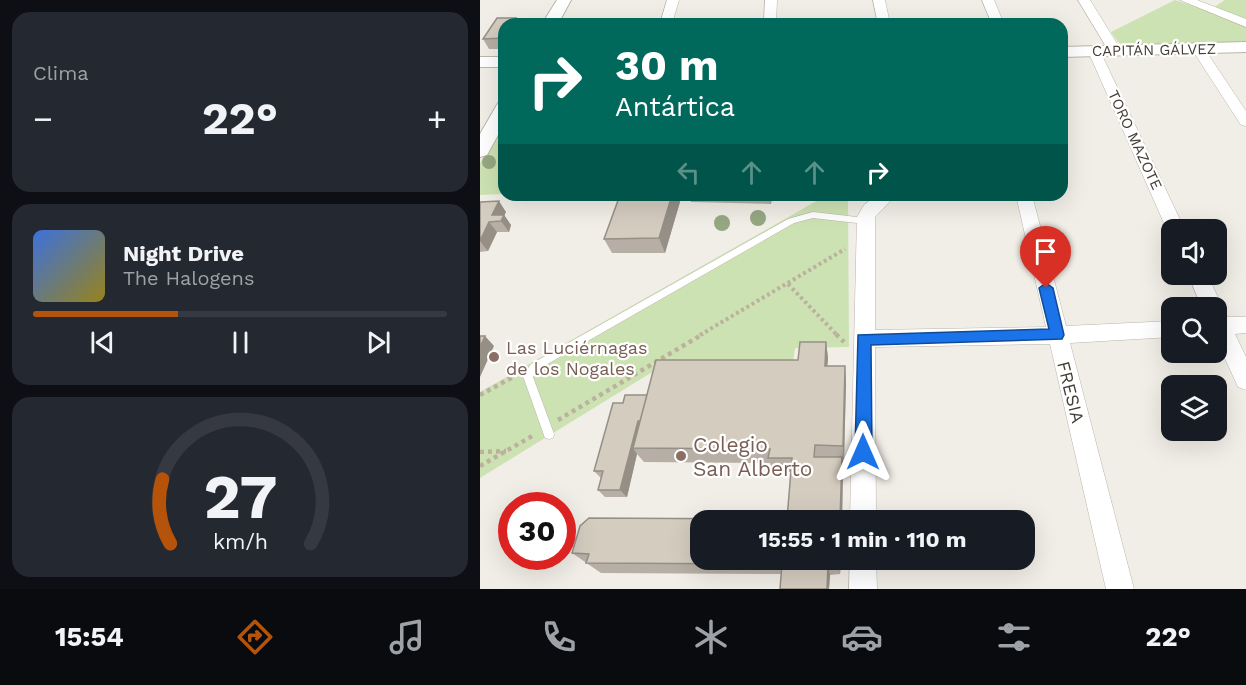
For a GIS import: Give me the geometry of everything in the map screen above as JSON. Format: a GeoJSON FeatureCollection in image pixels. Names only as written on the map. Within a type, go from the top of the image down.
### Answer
{"type":"FeatureCollection","features":[{"type":"Feature","properties":{"kind":"street"},"geometry":{"type":"LineString","coordinates":[[554,18],[564,0]]}},
{"type":"Feature","properties":{"kind":"street"},"geometry":{"type":"LineString","coordinates":[[668,18],[673,0]]}},
{"type":"Feature","properties":{"kind":"street"},"geometry":{"type":"LineString","coordinates":[[770,18],[771,0]]}},
{"type":"Feature","properties":{"kind":"street"},"geometry":{"type":"LineString","coordinates":[[879,0],[883,18]]}},
{"type":"Feature","properties":{"kind":"street"},"geometry":{"type":"LineString","coordinates":[[988,0],[996,18]]}},
{"type":"Feature","properties":{"kind":"street"},"geometry":{"type":"LineString","coordinates":[[1084,0],[1115,50]]}},
{"type":"Feature","properties":{"kind":"street"},"geometry":{"type":"LineString","coordinates":[[1186,0],[1246,23]]}},
{"type":"Feature","properties":{"kind":"street","name":"CAPITÁN GÁLVEZ"},"geometry":{"type":"LineString","coordinates":[[1068,52],[1246,47]]}},
{"type":"Feature","properties":{"kind":"street"},"geometry":{"type":"LineString","coordinates":[[1197,48],[1246,122]]}},
{"type":"Feature","properties":{"kind":"street","name":"TORO MAZOTE"},"geometry":{"type":"LineString","coordinates":[[1094,51],[1171,219]]}},
{"type":"Feature","properties":{"kind":"street"},"geometry":{"type":"LineString","coordinates":[[480,62],[498,62]]}},
{"type":"Feature","properties":{"kind":"street"},"geometry":{"type":"LineString","coordinates":[[480,151],[498,118]]}},
{"type":"Feature","properties":{"kind":"street"},"geometry":{"type":"LineString","coordinates":[[863,510],[866,228],[870,209],[880,201]]}},
{"type":"Feature","properties":{"kind":"street","name":"FRESIA"},"geometry":{"type":"LineString","coordinates":[[1025,201],[1120,589]]}},
{"type":"Feature","properties":{"kind":"street"},"geometry":{"type":"LineString","coordinates":[[1227,321],[1246,325]]}},
{"type":"Feature","properties":{"kind":"street"},"geometry":{"type":"LineString","coordinates":[[864,339],[1057,335],[1161,330]]}},
{"type":"Feature","properties":{"kind":"street"},"geometry":{"type":"LineString","coordinates":[[1227,340],[1246,380]]}},
{"type":"Feature","properties":{"kind":"street"},"geometry":{"type":"LineString","coordinates":[[863,570],[863,589]]}},
{"type":"Feature","properties":{"kind":"lane"},"geometry":{"type":"LineString","coordinates":[[548,431],[528,376],[534,367],[791,221],[813,215],[866,228]]}},
{"type":"Feature","properties":{"kind":"path"},"geometry":{"type":"LineString","coordinates":[[480,466],[548,431],[788,284],[866,228]]}},
{"type":"Feature","properties":{"kind":"path"},"geometry":{"type":"LineString","coordinates":[[788,284],[849,347],[864,339]]}},
{"type":"Feature","properties":{"kind":"path"},"geometry":{"type":"LineString","coordinates":[[480,395],[524,371],[531,372]]}},
{"type":"Feature","properties":{"kind":"path"},"geometry":{"type":"LineString","coordinates":[[480,452],[507,451]]}},
{"type":"Feature","properties":{"kind":"green space"},"geometry":{"type":"Polygon","coordinates":[[[1175,0],[1208,11],[1225,0],[1246,0],[1246,44],[1124,46],[1111,32],[1175,0]]]}},
{"type":"Feature","properties":{"kind":"green space"},"geometry":{"type":"Polygon","coordinates":[[[498,132],[498,194],[480,195],[480,163],[498,132]]]}},
{"type":"Feature","properties":{"kind":"green space"},"geometry":{"type":"Polygon","coordinates":[[[816,201],[848,201],[849,347],[795,348],[792,372],[654,371],[480,478],[480,392],[816,201]]]}},
{"type":"Feature","properties":{"kind":"building"},"geometry":{"type":"Polygon","coordinates":[[[497,18],[498,18],[498,38],[483,39],[497,18]]]}},
{"type":"Feature","properties":{"kind":"building"},"geometry":{"type":"Polygon","coordinates":[[[499,201],[492,215],[504,215],[501,221],[489,222],[480,241],[480,202],[499,201]]]}},
{"type":"Feature","properties":{"kind":"building"},"geometry":{"type":"Polygon","coordinates":[[[618,201],[670,201],[659,238],[604,239],[618,201]]]}},
{"type":"Feature","properties":{"kind":"building"},"geometry":{"type":"Polygon","coordinates":[[[480,336],[485,336],[480,347],[480,336]]]}},
{"type":"Feature","properties":{"kind":"building"},"geometry":{"type":"Polygon","coordinates":[[[800,342],[826,342],[825,366],[845,366],[843,446],[815,445],[814,457],[842,457],[840,510],[788,510],[792,458],[768,458],[770,449],[633,448],[656,360],[798,360],[800,342]]]}},
{"type":"Feature","properties":{"kind":"building"},"geometry":{"type":"Polygon","coordinates":[[[625,395],[647,395],[620,490],[598,490],[603,471],[594,471],[613,403],[623,403],[625,395]]]}},
{"type":"Feature","properties":{"kind":"building"},"geometry":{"type":"Polygon","coordinates":[[[589,518],[690,519],[690,564],[586,563],[589,554],[576,553],[576,540],[580,526],[589,518]]]}},
{"type":"Feature","properties":{"kind":"building"},"geometry":{"type":"Polygon","coordinates":[[[782,570],[828,570],[827,589],[780,589],[782,570]]]}},
{"type":"Feature","properties":{"kind":"place","name":"Las Luciérnagas de los Nogales"},"geometry":{"type":"Point","coordinates":[494,357]}},
{"type":"Feature","properties":{"kind":"place","name":"Colegio San Alberto"},"geometry":{"type":"Point","coordinates":[681,456]}},
{"type":"Feature","properties":{"kind":"route"},"geometry":{"type":"LineString","coordinates":[[863,452],[864,339],[1057,335],[1046,288]]}}]}
